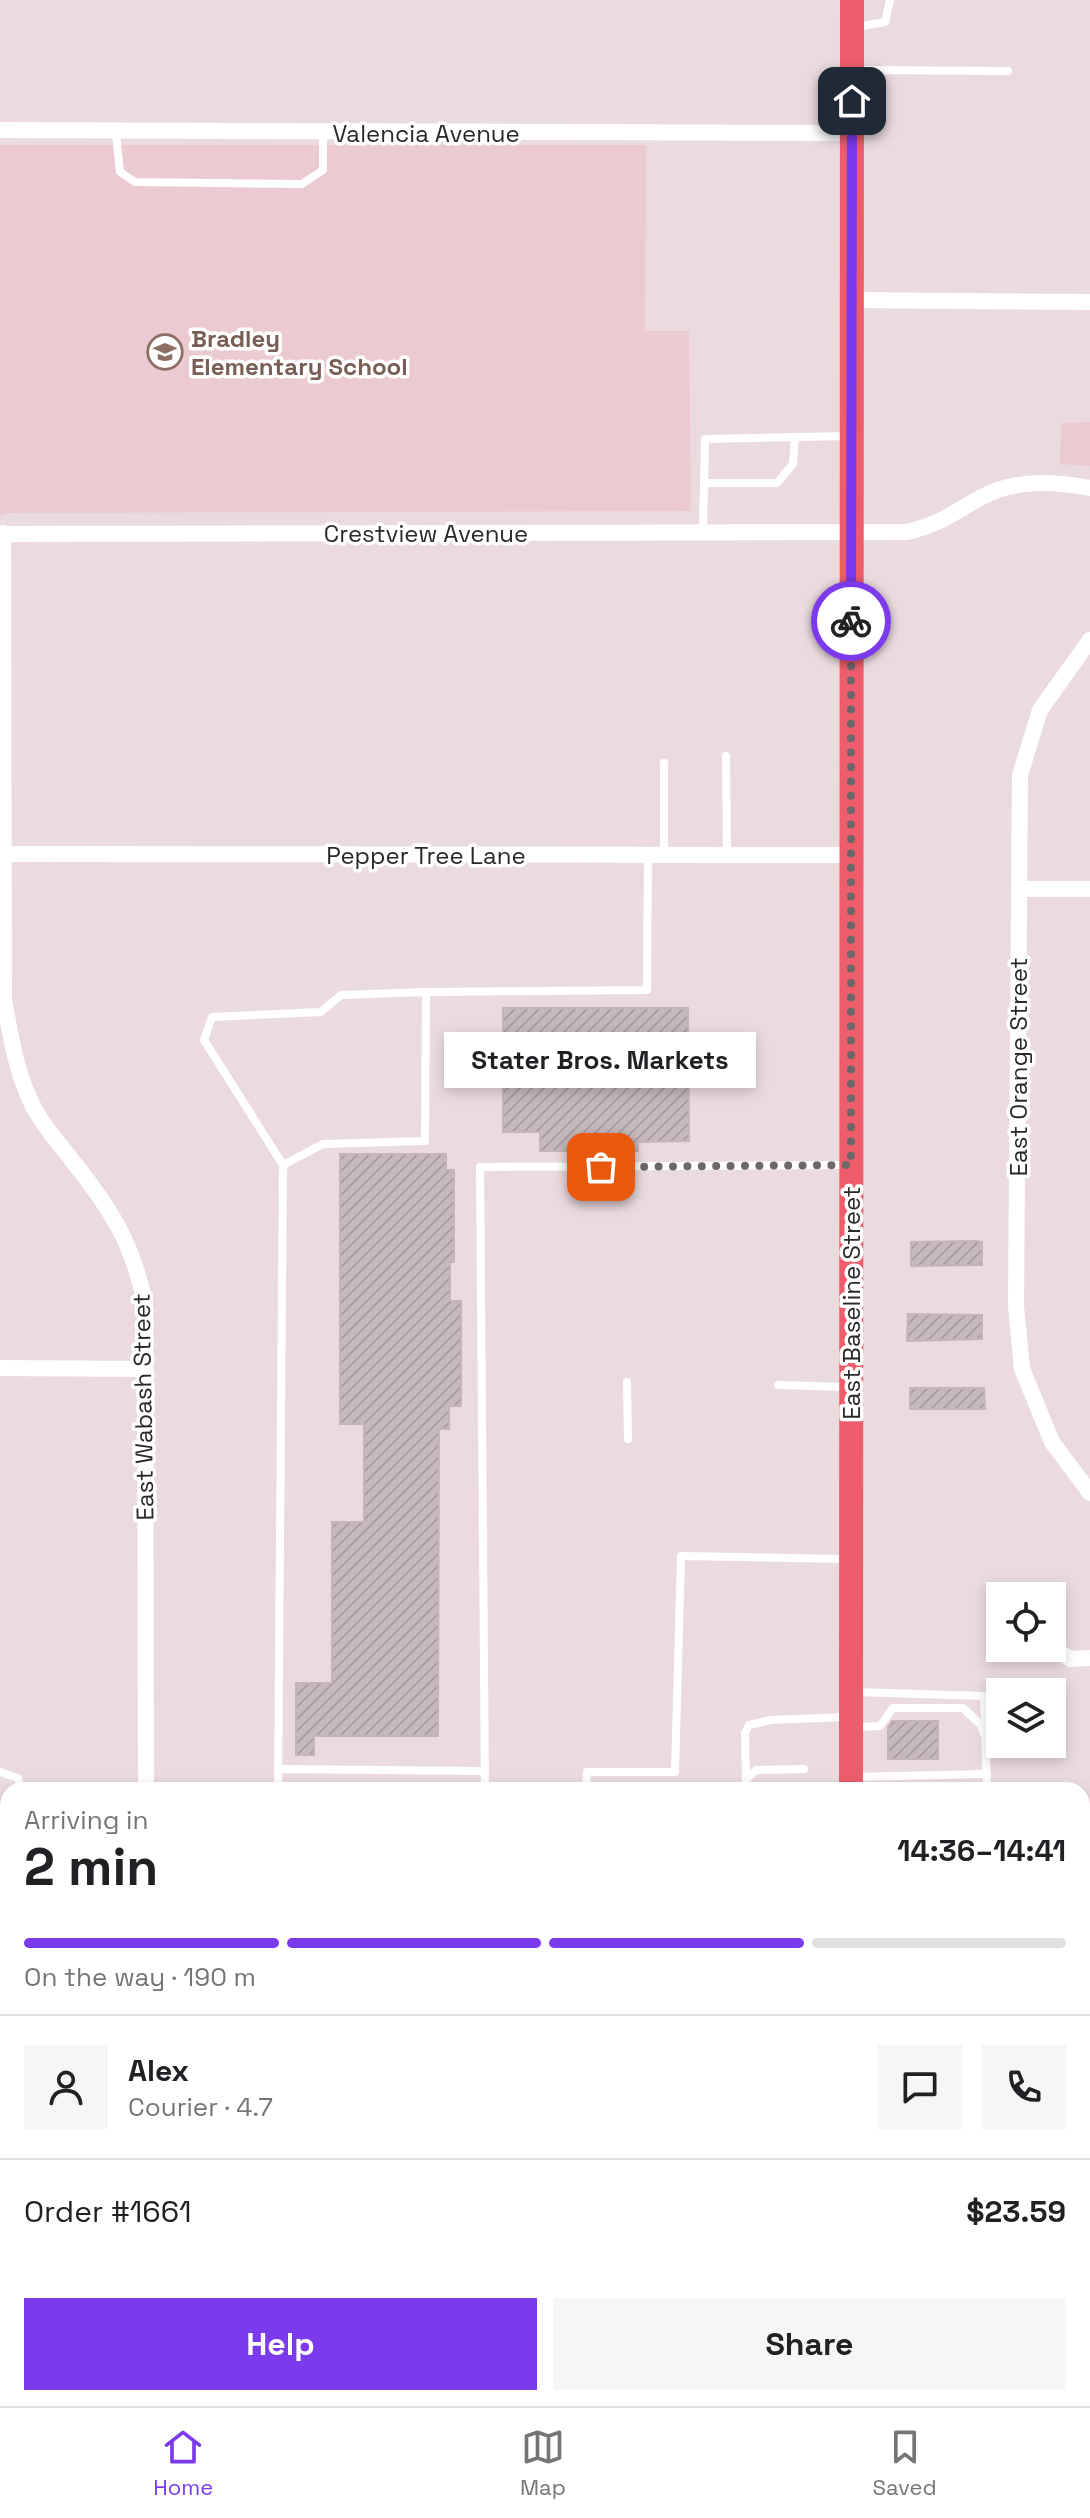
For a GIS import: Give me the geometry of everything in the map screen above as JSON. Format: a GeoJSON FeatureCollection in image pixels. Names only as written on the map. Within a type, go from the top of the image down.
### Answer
{"type":"FeatureCollection","features":[{"type":"Feature","properties":{"kind":"main road","name":"East Baseline Street"},"geometry":{"type":"LineString","coordinates":[[851,1782],[852,0]]}},
{"type":"Feature","properties":{"kind":"street","name":"Valencia Avenue"},"geometry":{"type":"LineString","coordinates":[[0,130],[116,133],[851,133]]}},
{"type":"Feature","properties":{"kind":"street"},"geometry":{"type":"LineString","coordinates":[[851,300],[1090,302]]}},
{"type":"Feature","properties":{"kind":"street","name":"Crestview Avenue"},"geometry":{"type":"LineString","coordinates":[[1,533],[907,532],[932,526],[984,495],[1024,482],[1090,488]]}},
{"type":"Feature","properties":{"kind":"street","name":"East Wabash Street"},"geometry":{"type":"LineString","coordinates":[[1,533],[2,996],[14,1052],[38,1116],[98,1193],[120,1229],[137,1266],[145,1304],[146,1782]]}},
{"type":"Feature","properties":{"kind":"street","name":"East Orange Street"},"geometry":{"type":"LineString","coordinates":[[1090,640],[1040,710],[1020,775],[1016,1306],[1022,1369],[1052,1442],[1090,1493]]}},
{"type":"Feature","properties":{"kind":"street","name":"Pepper Tree Lane"},"geometry":{"type":"LineString","coordinates":[[2,854],[851,855]]}},
{"type":"Feature","properties":{"kind":"street"},"geometry":{"type":"LineString","coordinates":[[1019,889],[1090,889]]}},
{"type":"Feature","properties":{"kind":"street"},"geometry":{"type":"LineString","coordinates":[[0,1368],[146,1369]]}},
{"type":"Feature","properties":{"kind":"street"},"geometry":{"type":"LineString","coordinates":[[1066,1656],[1090,1658]]}},
{"type":"Feature","properties":{"kind":"lane"},"geometry":{"type":"LineString","coordinates":[[852,27],[885,22],[890,0]]}},
{"type":"Feature","properties":{"kind":"lane"},"geometry":{"type":"LineString","coordinates":[[852,70],[1008,71]]}},
{"type":"Feature","properties":{"kind":"lane"},"geometry":{"type":"LineString","coordinates":[[116,133],[120,172],[135,182],[302,184],[323,170],[323,133]]}},
{"type":"Feature","properties":{"kind":"lane"},"geometry":{"type":"LineString","coordinates":[[703,533],[705,439],[851,436]]}},
{"type":"Feature","properties":{"kind":"lane"},"geometry":{"type":"LineString","coordinates":[[704,483],[777,483],[793,464],[795,437]]}},
{"type":"Feature","properties":{"kind":"lane"},"geometry":{"type":"LineString","coordinates":[[726,756],[727,855]]}},
{"type":"Feature","properties":{"kind":"lane"},"geometry":{"type":"LineString","coordinates":[[278,1782],[283,1165],[204,1040],[212,1017],[321,1012],[341,995],[647,990],[664,763]]}},
{"type":"Feature","properties":{"kind":"lane"},"geometry":{"type":"LineString","coordinates":[[283,1165],[323,1144],[425,1141],[426,992]]}},
{"type":"Feature","properties":{"kind":"lane"},"geometry":{"type":"LineString","coordinates":[[485,1782],[480,1167],[851,1165]]}},
{"type":"Feature","properties":{"kind":"lane"},"geometry":{"type":"LineString","coordinates":[[627,1382],[628,1439]]}},
{"type":"Feature","properties":{"kind":"lane"},"geometry":{"type":"LineString","coordinates":[[778,1385],[851,1387]]}},
{"type":"Feature","properties":{"kind":"lane"},"geometry":{"type":"LineString","coordinates":[[586,1782],[587,1772],[675,1772],[681,1556],[851,1559]]}},
{"type":"Feature","properties":{"kind":"lane"},"geometry":{"type":"LineString","coordinates":[[851,1692],[984,1696],[986,1729]]}},
{"type":"Feature","properties":{"kind":"lane"},"geometry":{"type":"LineString","coordinates":[[746,1780],[745,1733],[749,1725],[771,1720],[851,1722],[880,1726],[893,1708],[963,1708],[981,1725],[986,1742]]}},
{"type":"Feature","properties":{"kind":"lane"},"geometry":{"type":"LineString","coordinates":[[987,1758],[987,1782]]}},
{"type":"Feature","properties":{"kind":"lane"},"geometry":{"type":"LineString","coordinates":[[278,1769],[485,1771]]}},
{"type":"Feature","properties":{"kind":"lane"},"geometry":{"type":"LineString","coordinates":[[746,1780],[756,1770],[804,1769]]}},
{"type":"Feature","properties":{"kind":"lane"},"geometry":{"type":"LineString","coordinates":[[0,1772],[18,1778],[19,1782]]}},
{"type":"Feature","properties":{"kind":"lane"},"geometry":{"type":"LineString","coordinates":[[878,1782],[987,1774]]}},
{"type":"Feature","properties":{"kind":"shaded area"},"geometry":{"type":"Polygon","coordinates":[[[0,145],[646,145],[645,331],[689,331],[691,511],[0,515],[0,145]]]}},
{"type":"Feature","properties":{"kind":"shaded area"},"geometry":{"type":"Polygon","coordinates":[[[1090,422],[1090,466],[1060,464],[1061,423],[1090,422]]]}},
{"type":"Feature","properties":{"kind":"building"},"geometry":{"type":"Polygon","coordinates":[[[503,1008],[688,1008],[689,1141],[638,1142],[638,1151],[540,1151],[540,1132],[503,1132],[503,1008]]]}},
{"type":"Feature","properties":{"kind":"building"},"geometry":{"type":"Polygon","coordinates":[[[340,1154],[446,1154],[446,1170],[454,1170],[454,1262],[450,1262],[450,1301],[461,1301],[461,1406],[449,1406],[449,1429],[439,1429],[438,1736],[314,1736],[314,1755],[296,1755],[296,1683],[332,1683],[332,1522],[364,1522],[364,1424],[340,1424],[340,1154]]]}},
{"type":"Feature","properties":{"kind":"building"},"geometry":{"type":"Polygon","coordinates":[[[911,1242],[982,1242],[982,1265],[911,1266],[911,1242]]]}},
{"type":"Feature","properties":{"kind":"building"},"geometry":{"type":"Polygon","coordinates":[[[908,1314],[982,1315],[982,1339],[907,1341],[908,1314]]]}},
{"type":"Feature","properties":{"kind":"building"},"geometry":{"type":"Polygon","coordinates":[[[910,1388],[984,1388],[985,1409],[910,1409],[910,1388]]]}},
{"type":"Feature","properties":{"kind":"building"},"geometry":{"type":"Polygon","coordinates":[[[892,1721],[938,1721],[938,1759],[888,1759],[888,1727],[892,1721]]]}},
{"type":"Feature","properties":{"kind":"way so far"},"geometry":{"type":"LineString","coordinates":[[601,1167],[851,1165],[851,621]]}},
{"type":"Feature","properties":{"kind":"place","name":"Bradley Elementary School"},"geometry":{"type":"Point","coordinates":[165,352]}},
{"type":"Feature","properties":{"kind":"place","name":"Stater Bros. Markets"},"geometry":{"type":"Point","coordinates":[601,1167]}},
{"type":"Feature","properties":{"kind":"route"},"geometry":{"type":"LineString","coordinates":[[851,621],[852,101]]}}]}
